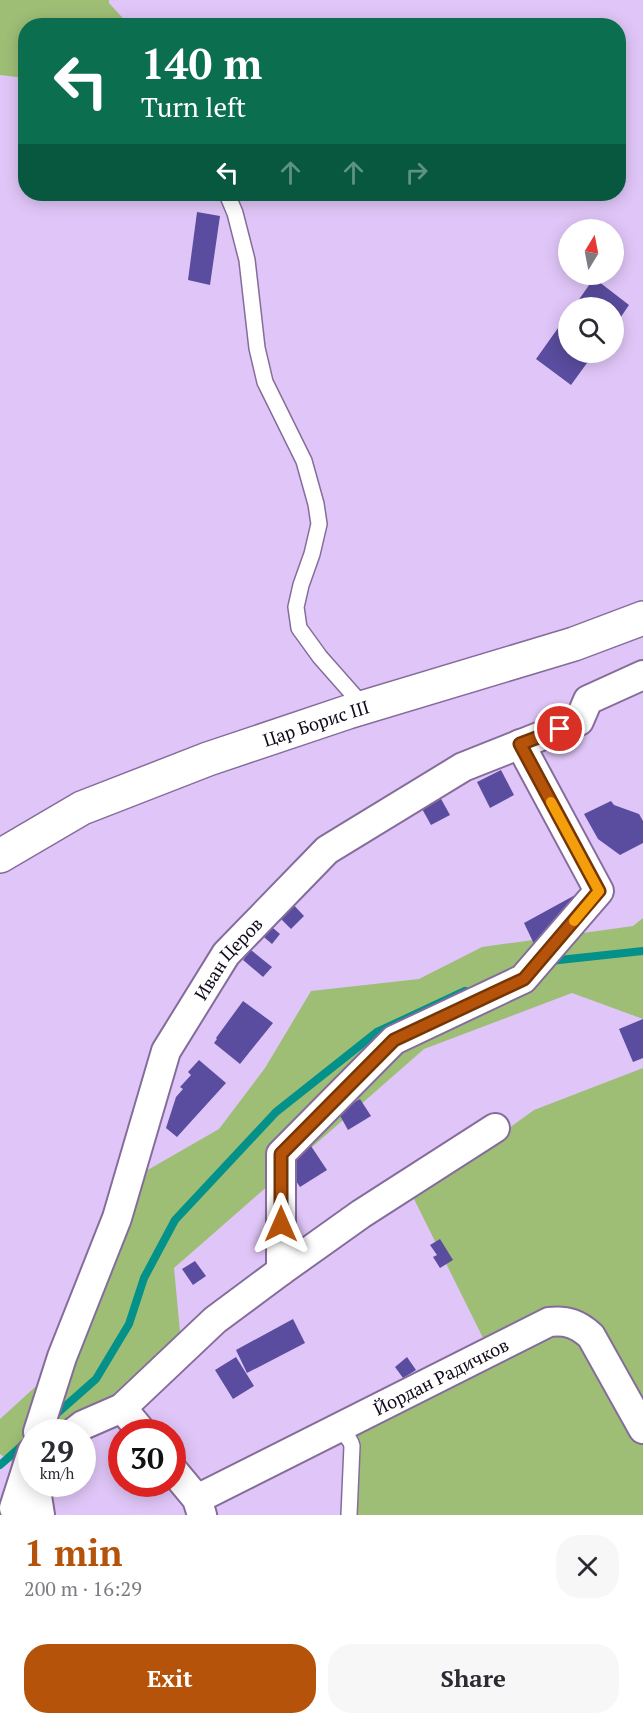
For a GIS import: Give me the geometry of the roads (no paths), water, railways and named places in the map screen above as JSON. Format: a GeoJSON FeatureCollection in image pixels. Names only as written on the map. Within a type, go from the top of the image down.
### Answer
{"type":"FeatureCollection","features":[{"type":"Feature","properties":{"kind":"street","name":"Цар Борис III"},"geometry":{"type":"LineString","coordinates":[[0,856],[82,808],[208,759],[574,644],[643,618]]}},
{"type":"Feature","properties":{"kind":"street","name":"Иван Церов"},"geometry":{"type":"LineString","coordinates":[[42,1419],[62,1357],[117,1218],[166,1051],[226,954],[327,850],[463,767],[579,721],[588,700],[643,675]]}},
{"type":"Feature","properties":{"kind":"street"},"geometry":{"type":"LineString","coordinates":[[281,1271],[281,1154],[394,1040],[524,979],[599,891],[520,744]]}},
{"type":"Feature","properties":{"kind":"street"},"geometry":{"type":"LineString","coordinates":[[96,1419],[122,1408],[215,1320],[281,1271],[360,1214],[495,1128]]}},
{"type":"Feature","properties":{"kind":"street","name":"Йордан Радичков"},"geometry":{"type":"LineString","coordinates":[[200,1507],[330,1433],[549,1322],[571,1322],[591,1336],[643,1429]]}},
{"type":"Feature","properties":{"kind":"street"},"geometry":{"type":"LineString","coordinates":[[122,1408],[131,1419]]}},
{"type":"Feature","properties":{"kind":"street"},"geometry":{"type":"LineString","coordinates":[[186,1488],[200,1507]]}},
{"type":"Feature","properties":{"kind":"lane"},"geometry":{"type":"LineString","coordinates":[[230,201],[247,260],[257,348],[265,382],[304,461],[316,504],[319,524],[296,607],[299,628],[320,657],[365,708]]}},
{"type":"Feature","properties":{"kind":"lane"},"geometry":{"type":"LineString","coordinates":[[330,1433],[345,1435],[352,1446],[349,1515]]}},
{"type":"Feature","properties":{"kind":"waterway"},"geometry":{"type":"LineString","coordinates":[[550,961],[643,951]]}},
{"type":"Feature","properties":{"kind":"waterway"},"geometry":{"type":"LineString","coordinates":[[53,1417],[96,1379],[129,1324],[144,1278],[175,1220],[276,1112],[377,1032],[465,991]]}},
{"type":"Feature","properties":{"kind":"waterway"},"geometry":{"type":"LineString","coordinates":[[0,1465],[18,1449]]}}]}
